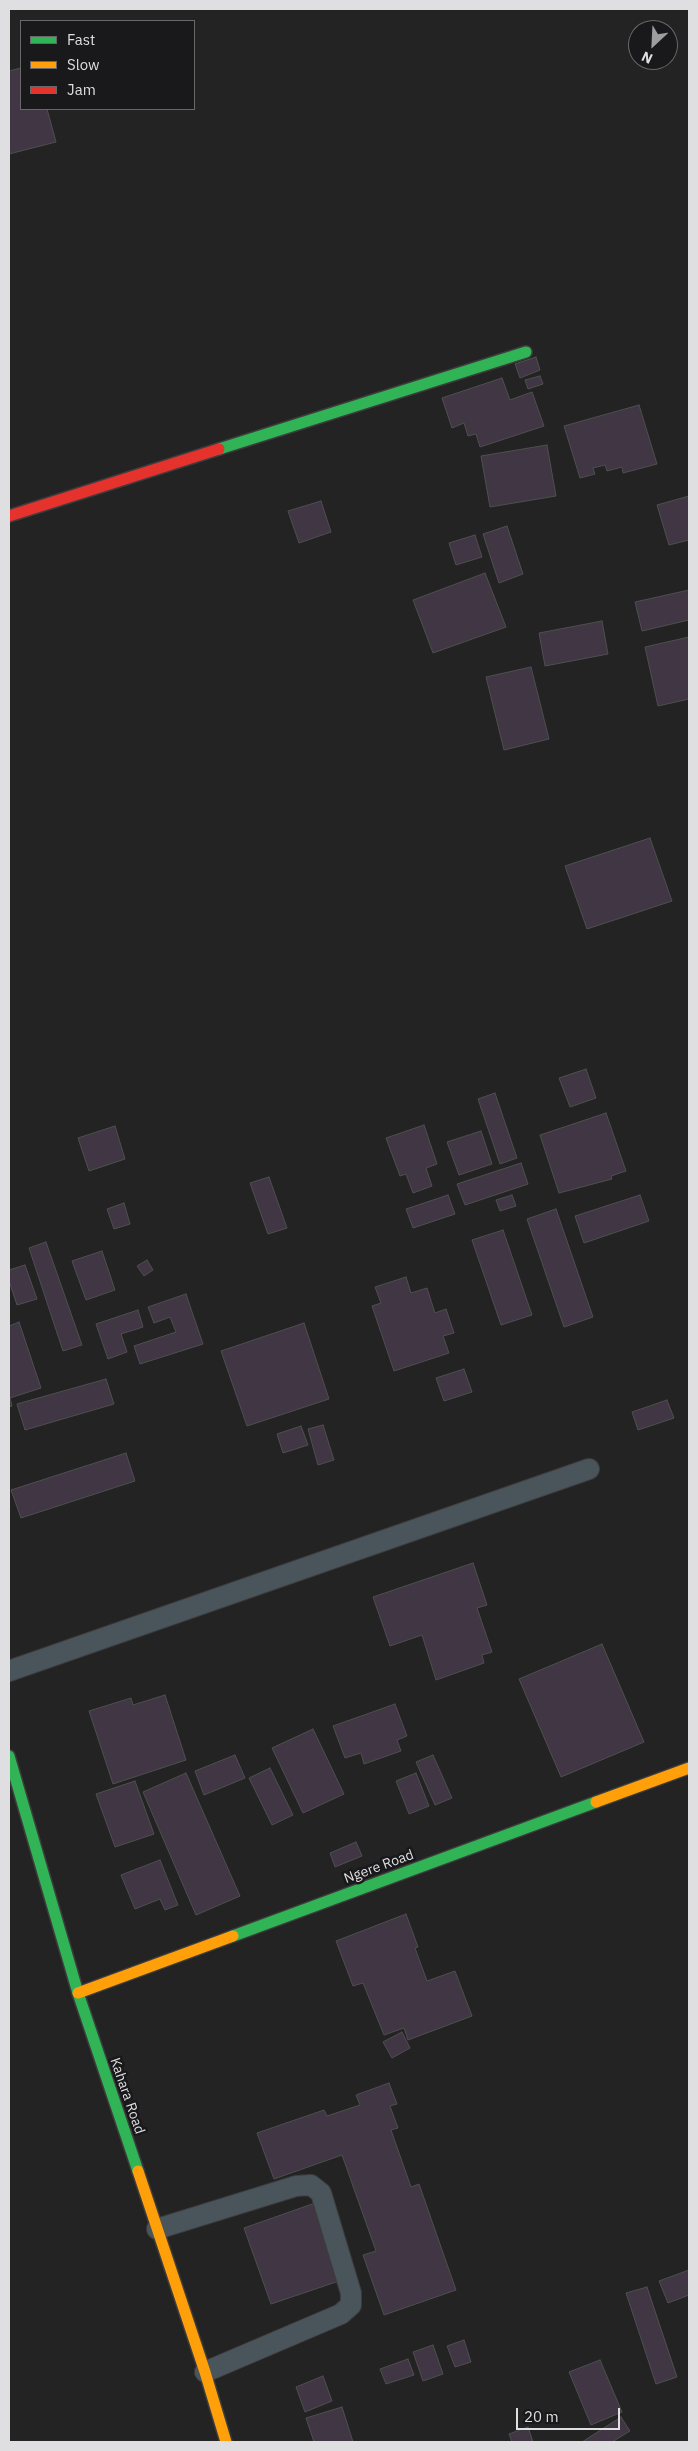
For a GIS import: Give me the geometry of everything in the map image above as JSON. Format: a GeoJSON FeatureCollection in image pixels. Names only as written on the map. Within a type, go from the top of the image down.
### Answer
{"type":"FeatureCollection","features":[{"type":"Feature","properties":{"kind":"street"},"geometry":{"type":"LineString","coordinates":[[9,516],[526,352]]}},
{"type":"Feature","properties":{"kind":"street","name":"Kahara Road"},"geometry":{"type":"LineString","coordinates":[[9,1756],[78,1993],[205,2372],[226,2442]]}},
{"type":"Feature","properties":{"kind":"street","name":"Ngere Road"},"geometry":{"type":"LineString","coordinates":[[78,1993],[689,1768]]}},
{"type":"Feature","properties":{"kind":"lane"},"geometry":{"type":"LineString","coordinates":[[9,1670],[589,1468]]}},
{"type":"Feature","properties":{"kind":"lane"},"geometry":{"type":"LineString","coordinates":[[157,2229],[296,2186],[311,2185],[321,2192],[351,2293],[350,2305],[341,2314],[205,2372]]}},
{"type":"Feature","properties":{"kind":"building"},"geometry":{"type":"Polygon","coordinates":[[[20,68],[20,110],[47,110],[56,142],[9,154],[9,71],[20,68]]]}},
{"type":"Feature","properties":{"kind":"building"},"geometry":{"type":"Polygon","coordinates":[[[536,357],[540,370],[520,378],[515,364],[536,357]]]}},
{"type":"Feature","properties":{"kind":"building"},"geometry":{"type":"Polygon","coordinates":[[[540,376],[543,384],[528,389],[525,380],[540,376]]]}},
{"type":"Feature","properties":{"kind":"building"},"geometry":{"type":"Polygon","coordinates":[[[502,378],[510,400],[532,392],[544,426],[480,447],[476,434],[468,436],[464,423],[452,428],[442,398],[502,378]]]}},
{"type":"Feature","properties":{"kind":"building"},"geometry":{"type":"Polygon","coordinates":[[[639,405],[657,464],[623,473],[622,467],[607,471],[605,465],[593,468],[595,474],[580,478],[564,426],[639,405]]]}},
{"type":"Feature","properties":{"kind":"building"},"geometry":{"type":"Polygon","coordinates":[[[547,445],[556,496],[490,507],[481,456],[547,445]]]}},
{"type":"Feature","properties":{"kind":"building"},"geometry":{"type":"Polygon","coordinates":[[[689,496],[689,540],[669,545],[657,505],[689,496]]]}},
{"type":"Feature","properties":{"kind":"building"},"geometry":{"type":"Polygon","coordinates":[[[321,501],[331,532],[299,543],[288,511],[321,501]]]}},
{"type":"Feature","properties":{"kind":"building"},"geometry":{"type":"Polygon","coordinates":[[[507,526],[523,574],[499,583],[483,534],[507,526]]]}},
{"type":"Feature","properties":{"kind":"building"},"geometry":{"type":"Polygon","coordinates":[[[475,535],[482,557],[456,565],[449,543],[475,535]]]}},
{"type":"Feature","properties":{"kind":"building"},"geometry":{"type":"Polygon","coordinates":[[[485,573],[506,627],[433,653],[413,600],[485,573]]]}},
{"type":"Feature","properties":{"kind":"building"},"geometry":{"type":"Polygon","coordinates":[[[689,590],[689,620],[642,631],[635,602],[689,590]]]}},
{"type":"Feature","properties":{"kind":"building"},"geometry":{"type":"Polygon","coordinates":[[[602,621],[608,654],[545,666],[539,633],[602,621]]]}},
{"type":"Feature","properties":{"kind":"building"},"geometry":{"type":"Polygon","coordinates":[[[689,637],[689,699],[658,706],[645,647],[689,637]]]}},
{"type":"Feature","properties":{"kind":"building"},"geometry":{"type":"Polygon","coordinates":[[[531,667],[549,739],[504,750],[486,677],[531,667]]]}},
{"type":"Feature","properties":{"kind":"building"},"geometry":{"type":"Polygon","coordinates":[[[650,838],[672,901],[587,929],[565,866],[650,838]]]}},
{"type":"Feature","properties":{"kind":"building"},"geometry":{"type":"Polygon","coordinates":[[[586,1069],[596,1098],[570,1107],[559,1078],[586,1069]]]}},
{"type":"Feature","properties":{"kind":"building"},"geometry":{"type":"Polygon","coordinates":[[[495,1093],[517,1158],[500,1164],[478,1099],[495,1093]]]}},
{"type":"Feature","properties":{"kind":"building"},"geometry":{"type":"Polygon","coordinates":[[[606,1113],[626,1171],[611,1176],[612,1179],[559,1193],[540,1135],[606,1113]]]}},
{"type":"Feature","properties":{"kind":"building"},"geometry":{"type":"Polygon","coordinates":[[[424,1125],[437,1164],[426,1168],[432,1186],[413,1193],[406,1174],[400,1176],[386,1138],[424,1125]]]}},
{"type":"Feature","properties":{"kind":"building"},"geometry":{"type":"Polygon","coordinates":[[[115,1126],[125,1159],[89,1171],[78,1138],[115,1126]]]}},
{"type":"Feature","properties":{"kind":"building"},"geometry":{"type":"Polygon","coordinates":[[[481,1131],[492,1164],[459,1175],[447,1142],[481,1131]]]}},
{"type":"Feature","properties":{"kind":"building"},"geometry":{"type":"Polygon","coordinates":[[[521,1163],[528,1184],[465,1205],[457,1184],[521,1163]]]}},
{"type":"Feature","properties":{"kind":"building"},"geometry":{"type":"Polygon","coordinates":[[[269,1177],[287,1228],[268,1234],[250,1183],[269,1177]]]}},
{"type":"Feature","properties":{"kind":"building"},"geometry":{"type":"Polygon","coordinates":[[[448,1195],[455,1214],[413,1228],[406,1209],[448,1195]]]}},
{"type":"Feature","properties":{"kind":"building"},"geometry":{"type":"Polygon","coordinates":[[[512,1195],[516,1206],[500,1211],[496,1200],[512,1195]]]}},
{"type":"Feature","properties":{"kind":"building"},"geometry":{"type":"Polygon","coordinates":[[[640,1195],[649,1221],[584,1243],[575,1216],[640,1195]]]}},
{"type":"Feature","properties":{"kind":"building"},"geometry":{"type":"Polygon","coordinates":[[[124,1203],[130,1224],[114,1229],[107,1209],[124,1203]]]}},
{"type":"Feature","properties":{"kind":"building"},"geometry":{"type":"Polygon","coordinates":[[[556,1209],[593,1317],[564,1327],[527,1219],[556,1209]]]}},
{"type":"Feature","properties":{"kind":"building"},"geometry":{"type":"Polygon","coordinates":[[[503,1230],[532,1315],[501,1325],[472,1240],[503,1230]]]}},
{"type":"Feature","properties":{"kind":"building"},"geometry":{"type":"Polygon","coordinates":[[[46,1242],[82,1345],[63,1351],[29,1248],[46,1242]]]}},
{"type":"Feature","properties":{"kind":"building"},"geometry":{"type":"Polygon","coordinates":[[[102,1251],[115,1290],[86,1300],[72,1261],[102,1251]]]}},
{"type":"Feature","properties":{"kind":"building"},"geometry":{"type":"Polygon","coordinates":[[[147,1260],[153,1270],[144,1276],[137,1266],[147,1260]]]}},
{"type":"Feature","properties":{"kind":"building"},"geometry":{"type":"Polygon","coordinates":[[[25,1265],[37,1299],[17,1305],[9,1281],[9,1270],[25,1265]]]}},
{"type":"Feature","properties":{"kind":"building"},"geometry":{"type":"Polygon","coordinates":[[[406,1277],[411,1293],[427,1288],[435,1313],[446,1309],[454,1333],[443,1336],[449,1353],[394,1371],[372,1306],[381,1303],[375,1287],[406,1277]]]}},
{"type":"Feature","properties":{"kind":"building"},"geometry":{"type":"Polygon","coordinates":[[[186,1294],[203,1344],[140,1364],[134,1346],[176,1332],[170,1317],[154,1323],[148,1307],[186,1294]]]}},
{"type":"Feature","properties":{"kind":"building"},"geometry":{"type":"Polygon","coordinates":[[[138,1310],[143,1327],[121,1334],[127,1352],[108,1359],[96,1324],[138,1310]]]}},
{"type":"Feature","properties":{"kind":"building"},"geometry":{"type":"Polygon","coordinates":[[[19,1322],[41,1388],[10,1398],[12,1406],[9,1407],[9,1326],[19,1322]]]}},
{"type":"Feature","properties":{"kind":"building"},"geometry":{"type":"Polygon","coordinates":[[[304,1323],[329,1399],[247,1426],[221,1351],[304,1323]]]}},
{"type":"Feature","properties":{"kind":"building"},"geometry":{"type":"Polygon","coordinates":[[[464,1369],[472,1392],[444,1401],[436,1378],[464,1369]]]}},
{"type":"Feature","properties":{"kind":"building"},"geometry":{"type":"Polygon","coordinates":[[[106,1379],[114,1404],[25,1430],[17,1404],[106,1379]]]}},
{"type":"Feature","properties":{"kind":"building"},"geometry":{"type":"Polygon","coordinates":[[[667,1400],[674,1418],[638,1430],[632,1412],[667,1400]]]}},
{"type":"Feature","properties":{"kind":"building"},"geometry":{"type":"Polygon","coordinates":[[[323,1425],[334,1460],[318,1465],[308,1429],[323,1425]]]}},
{"type":"Feature","properties":{"kind":"building"},"geometry":{"type":"Polygon","coordinates":[[[301,1426],[308,1445],[283,1453],[277,1434],[301,1426]]]}},
{"type":"Feature","properties":{"kind":"building"},"geometry":{"type":"Polygon","coordinates":[[[126,1453],[135,1481],[21,1518],[11,1490],[126,1453]]]}},
{"type":"Feature","properties":{"kind":"building"},"geometry":{"type":"Polygon","coordinates":[[[473,1563],[487,1605],[477,1608],[492,1652],[482,1655],[484,1663],[436,1680],[422,1635],[390,1646],[373,1597],[473,1563]]]}},
{"type":"Feature","properties":{"kind":"building"},"geometry":{"type":"Polygon","coordinates":[[[602,1644],[644,1742],[561,1777],[519,1679],[602,1644]]]}},
{"type":"Feature","properties":{"kind":"building"},"geometry":{"type":"Polygon","coordinates":[[[165,1695],[186,1760],[113,1784],[89,1711],[131,1698],[133,1705],[165,1695]]]}},
{"type":"Feature","properties":{"kind":"building"},"geometry":{"type":"Polygon","coordinates":[[[395,1704],[407,1736],[397,1740],[401,1751],[364,1764],[361,1753],[345,1758],[333,1726],[395,1704]]]}},
{"type":"Feature","properties":{"kind":"building"},"geometry":{"type":"Polygon","coordinates":[[[313,1729],[344,1794],[303,1813],[272,1748],[313,1729]]]}},
{"type":"Feature","properties":{"kind":"building"},"geometry":{"type":"Polygon","coordinates":[[[235,1755],[245,1778],[204,1795],[195,1771],[235,1755]]]}},
{"type":"Feature","properties":{"kind":"building"},"geometry":{"type":"Polygon","coordinates":[[[433,1755],[452,1798],[435,1805],[416,1762],[433,1755]]]}},
{"type":"Feature","properties":{"kind":"building"},"geometry":{"type":"Polygon","coordinates":[[[270,1768],[293,1815],[272,1825],[249,1778],[270,1768]]]}},
{"type":"Feature","properties":{"kind":"building"},"geometry":{"type":"Polygon","coordinates":[[[186,1773],[240,1896],[196,1915],[143,1792],[186,1773]]]}},
{"type":"Feature","properties":{"kind":"building"},"geometry":{"type":"Polygon","coordinates":[[[416,1773],[429,1806],[409,1814],[396,1781],[416,1773]]]}},
{"type":"Feature","properties":{"kind":"building"},"geometry":{"type":"Polygon","coordinates":[[[135,1781],[154,1834],[115,1847],[96,1794],[135,1781]]]}},
{"type":"Feature","properties":{"kind":"building"},"geometry":{"type":"Polygon","coordinates":[[[356,1842],[362,1856],[335,1867],[330,1853],[356,1842]]]}},
{"type":"Feature","properties":{"kind":"building"},"geometry":{"type":"Polygon","coordinates":[[[160,1860],[178,1905],[165,1910],[160,1899],[135,1909],[121,1875],[160,1860]]]}},
{"type":"Feature","properties":{"kind":"building"},"geometry":{"type":"Polygon","coordinates":[[[406,1914],[418,1947],[415,1948],[427,1981],[455,1971],[472,2016],[408,2040],[404,2028],[384,2035],[363,1983],[353,1986],[336,1941],[406,1914]]]}},
{"type":"Feature","properties":{"kind":"building"},"geometry":{"type":"Polygon","coordinates":[[[402,2032],[410,2048],[392,2058],[383,2042],[402,2032]]]}},
{"type":"Feature","properties":{"kind":"building"},"geometry":{"type":"Polygon","coordinates":[[[389,2083],[397,2104],[390,2106],[398,2128],[391,2130],[411,2187],[419,2184],[456,2290],[384,2315],[363,2255],[376,2251],[342,2155],[274,2179],[257,2133],[324,2110],[327,2116],[360,2105],[356,2095],[389,2083]]]}},
{"type":"Feature","properties":{"kind":"building"},"geometry":{"type":"Polygon","coordinates":[[[315,2203],[342,2280],[271,2304],[244,2228],[315,2203]]]}},
{"type":"Feature","properties":{"kind":"building"},"geometry":{"type":"Polygon","coordinates":[[[689,2270],[689,2295],[668,2303],[659,2281],[689,2270]]]}},
{"type":"Feature","properties":{"kind":"building"},"geometry":{"type":"Polygon","coordinates":[[[647,2287],[677,2377],[656,2384],[626,2293],[647,2287]]]}},
{"type":"Feature","properties":{"kind":"building"},"geometry":{"type":"Polygon","coordinates":[[[464,2340],[471,2362],[455,2367],[447,2346],[464,2340]]]}},
{"type":"Feature","properties":{"kind":"building"},"geometry":{"type":"Polygon","coordinates":[[[433,2345],[443,2374],[423,2381],[413,2352],[433,2345]]]}},
{"type":"Feature","properties":{"kind":"building"},"geometry":{"type":"Polygon","coordinates":[[[408,2359],[414,2375],[386,2384],[380,2369],[408,2359]]]}},
{"type":"Feature","properties":{"kind":"building"},"geometry":{"type":"Polygon","coordinates":[[[600,2360],[622,2412],[591,2425],[569,2372],[600,2360]]]}},
{"type":"Feature","properties":{"kind":"building"},"geometry":{"type":"Polygon","coordinates":[[[323,2376],[332,2401],[305,2412],[296,2387],[323,2376]]]}},
{"type":"Feature","properties":{"kind":"building"},"geometry":{"type":"Polygon","coordinates":[[[342,2407],[353,2442],[314,2442],[306,2418],[342,2407]]]}},
{"type":"Feature","properties":{"kind":"building"},"geometry":{"type":"Polygon","coordinates":[[[621,2417],[630,2431],[612,2442],[582,2442],[621,2417]]]}},
{"type":"Feature","properties":{"kind":"building"},"geometry":{"type":"Polygon","coordinates":[[[528,2427],[533,2442],[512,2442],[509,2434],[528,2427]]]}},
{"type":"Feature","properties":{"kind":"traffic: fast"},"geometry":{"type":"LineString","coordinates":[[219,449],[526,352]]}},
{"type":"Feature","properties":{"kind":"traffic: fast"},"geometry":{"type":"LineString","coordinates":[[9,1756],[78,1993],[138,2171]]}},
{"type":"Feature","properties":{"kind":"traffic: fast"},"geometry":{"type":"LineString","coordinates":[[233,1936],[596,1802]]}},
{"type":"Feature","properties":{"kind":"traffic: slow"},"geometry":{"type":"LineString","coordinates":[[596,1802],[689,1768]]}},
{"type":"Feature","properties":{"kind":"traffic: slow"},"geometry":{"type":"LineString","coordinates":[[78,1993],[233,1936]]}},
{"type":"Feature","properties":{"kind":"traffic: slow"},"geometry":{"type":"LineString","coordinates":[[138,2171],[205,2372],[226,2442]]}},
{"type":"Feature","properties":{"kind":"traffic: jam"},"geometry":{"type":"LineString","coordinates":[[9,516],[219,449]]}}]}
